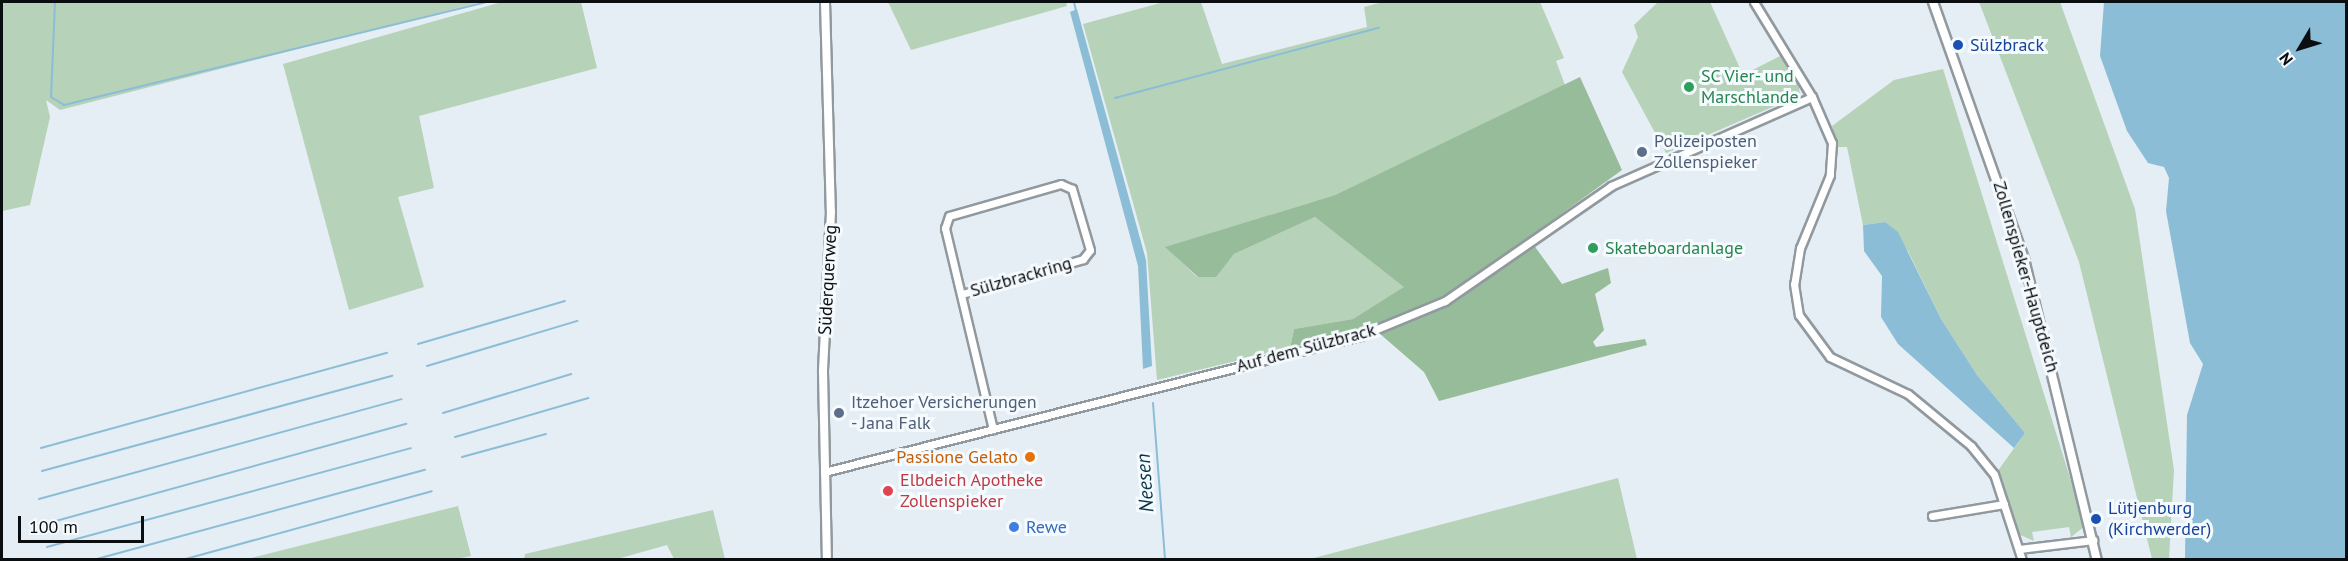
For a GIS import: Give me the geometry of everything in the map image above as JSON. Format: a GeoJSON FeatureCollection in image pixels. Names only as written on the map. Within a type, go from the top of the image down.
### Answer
{"type":"FeatureCollection","features":[{"type":"Feature","properties":{"kind":"street","name":"Süderquerweg"},"geometry":{"type":"LineString","coordinates":[[825,2],[831,212],[824,472],[827,560]]}},
{"type":"Feature","properties":{"kind":"street"},"geometry":{"type":"LineString","coordinates":[[1754,2],[1812,97],[1833,151],[1830,175],[1800,248],[1794,284],[1799,315],[1830,357],[1908,394],[1947,421],[1994,474],[2022,560]]}},
{"type":"Feature","properties":{"kind":"street","name":"Zollenspieker-Hauptdeich"},"geometry":{"type":"LineString","coordinates":[[1933,2],[2024,259],[2097,560]]}},
{"type":"Feature","properties":{"kind":"street","name":"Auf dem Sülzbrack"},"geometry":{"type":"LineString","coordinates":[[824,472],[1360,336],[1445,301],[1611,186],[1812,97]]}},
{"type":"Feature","properties":{"kind":"street","name":"Sülzbrackring"},"geometry":{"type":"LineString","coordinates":[[962,294],[1083,259],[1090,250],[1072,189],[1061,184],[949,216],[945,228],[993,429]]}},
{"type":"Feature","properties":{"kind":"street"},"geometry":{"type":"LineString","coordinates":[[1932,516],[2004,504]]}},
{"type":"Feature","properties":{"kind":"street"},"geometry":{"type":"LineString","coordinates":[[2019,549],[2093,540]]}},
{"type":"Feature","properties":{"kind":"green space"},"geometry":{"type":"Polygon","coordinates":[[[2,2],[477,3],[60,110],[46,100],[50,117],[30,205],[2,211],[2,2]]]}},
{"type":"Feature","properties":{"kind":"green space"},"geometry":{"type":"Polygon","coordinates":[[[502,2],[581,2],[597,68],[419,116],[434,188],[398,197],[424,287],[349,310],[283,64],[502,2]]]}},
{"type":"Feature","properties":{"kind":"green space"},"geometry":{"type":"Polygon","coordinates":[[[888,2],[1066,2],[1067,6],[911,50],[888,2]]]}},
{"type":"Feature","properties":{"kind":"green space"},"geometry":{"type":"Polygon","coordinates":[[[1164,2],[1201,2],[1222,64],[1367,27],[1364,7],[1383,2],[1540,2],[1564,58],[1556,61],[1565,85],[1335,195],[1166,247],[1197,277],[1215,277],[1234,254],[1315,217],[1405,287],[1353,319],[1294,329],[1290,348],[1157,380],[1147,253],[1083,24],[1164,2]]]}},
{"type":"Feature","properties":{"kind":"green space","name":"SC Vier- und Marschlande"},"geometry":{"type":"Polygon","coordinates":[[[1658,2],[1710,2],[1743,75],[1780,56],[1798,80],[1800,95],[1666,153],[1622,72],[1638,37],[1634,25],[1658,2]]]}},
{"type":"Feature","properties":{"kind":"green space"},"geometry":{"type":"Polygon","coordinates":[[[1979,2],[2060,2],[2135,209],[2174,470],[2169,559],[2152,559],[2079,262],[1979,2]]]}},
{"type":"Feature","properties":{"kind":"green space"},"geometry":{"type":"Polygon","coordinates":[[[1943,69],[2085,526],[2071,537],[2069,527],[2032,532],[2034,541],[2018,534],[1997,472],[2025,433],[1977,375],[1941,319],[1908,251],[1885,222],[1863,225],[1847,147],[1837,147],[1832,126],[1894,80],[1943,69]]]}},
{"type":"Feature","properties":{"kind":"green space"},"geometry":{"type":"Polygon","coordinates":[[[1580,77],[1622,170],[1442,300],[1360,331],[1290,348],[1294,329],[1353,319],[1404,287],[1315,217],[1234,254],[1216,277],[1198,277],[1165,247],[1335,195],[1580,77]]]}},
{"type":"Feature","properties":{"kind":"green space"},"geometry":{"type":"Polygon","coordinates":[[[1533,244],[1562,284],[1608,268],[1611,283],[1595,294],[1604,330],[1593,342],[1596,347],[1645,339],[1647,345],[1439,401],[1424,372],[1379,333],[1448,305],[1533,244]]]}},
{"type":"Feature","properties":{"kind":"green space"},"geometry":{"type":"Polygon","coordinates":[[[1618,478],[1637,559],[1310,559],[1618,478]]]}},
{"type":"Feature","properties":{"kind":"green space"},"geometry":{"type":"Polygon","coordinates":[[[458,506],[471,556],[456,559],[247,559],[458,506]]]}},
{"type":"Feature","properties":{"kind":"green space"},"geometry":{"type":"Polygon","coordinates":[[[713,510],[725,559],[674,559],[667,545],[617,559],[524,559],[525,554],[713,510]]]}},
{"type":"Feature","properties":{"kind":"water"},"geometry":{"type":"Polygon","coordinates":[[[2104,2],[2346,2],[2346,559],[2185,559],[2187,415],[2203,364],[2190,343],[2166,211],[2169,178],[2164,167],[2148,163],[2127,131],[2100,56],[2104,2]]]}},
{"type":"Feature","properties":{"kind":"water"},"geometry":{"type":"Polygon","coordinates":[[[1077,9],[1146,260],[1152,366],[1143,369],[1138,266],[1070,12],[1077,9]]]}},
{"type":"Feature","properties":{"kind":"water"},"geometry":{"type":"Polygon","coordinates":[[[1885,222],[1898,232],[1941,319],[1977,375],[2025,433],[2014,448],[1898,344],[1881,317],[1882,276],[1864,251],[1863,225],[1885,222]]]}},
{"type":"Feature","properties":{"kind":"waterway"},"geometry":{"type":"LineString","coordinates":[[55,2],[51,97],[64,105],[485,2]]}},
{"type":"Feature","properties":{"kind":"waterway"},"geometry":{"type":"LineString","coordinates":[[1074,2],[1076,11]]}},
{"type":"Feature","properties":{"kind":"waterway"},"geometry":{"type":"LineString","coordinates":[[1115,98],[1379,28]]}},
{"type":"Feature","properties":{"kind":"waterway"},"geometry":{"type":"LineString","coordinates":[[418,344],[565,301]]}},
{"type":"Feature","properties":{"kind":"waterway"},"geometry":{"type":"LineString","coordinates":[[427,366],[577,321]]}},
{"type":"Feature","properties":{"kind":"waterway"},"geometry":{"type":"LineString","coordinates":[[41,448],[387,353]]}},
{"type":"Feature","properties":{"kind":"waterway"},"geometry":{"type":"LineString","coordinates":[[443,413],[571,374]]}},
{"type":"Feature","properties":{"kind":"waterway"},"geometry":{"type":"LineString","coordinates":[[42,471],[392,376]]}},
{"type":"Feature","properties":{"kind":"waterway"},"geometry":{"type":"LineString","coordinates":[[455,437],[588,398]]}},
{"type":"Feature","properties":{"kind":"waterway"},"geometry":{"type":"LineString","coordinates":[[39,499],[401,399]]}},
{"type":"Feature","properties":{"kind":"waterway","name":"Neesen"},"geometry":{"type":"LineString","coordinates":[[1153,403],[1165,560]]}},
{"type":"Feature","properties":{"kind":"waterway"},"geometry":{"type":"LineString","coordinates":[[45,524],[406,424]]}},
{"type":"Feature","properties":{"kind":"waterway"},"geometry":{"type":"LineString","coordinates":[[462,457],[546,434]]}},
{"type":"Feature","properties":{"kind":"waterway"},"geometry":{"type":"LineString","coordinates":[[47,547],[411,448]]}},
{"type":"Feature","properties":{"kind":"waterway"},"geometry":{"type":"LineString","coordinates":[[93,560],[425,470]]}},
{"type":"Feature","properties":{"kind":"waterway"},"geometry":{"type":"LineString","coordinates":[[182,560],[432,491]]}},
{"type":"Feature","properties":{"kind":"place","name":"Sülzbrack"},"geometry":{"type":"Point","coordinates":[1958,45]}},
{"type":"Feature","properties":{"kind":"place","name":"SC Vier- und Marschlande"},"geometry":{"type":"Point","coordinates":[1689,87]}},
{"type":"Feature","properties":{"kind":"place","name":"Polizeiposten Zollenspieker"},"geometry":{"type":"Point","coordinates":[1642,152]}},
{"type":"Feature","properties":{"kind":"place","name":"Skateboardanlage"},"geometry":{"type":"Point","coordinates":[1593,248]}},
{"type":"Feature","properties":{"kind":"place","name":"Itzehoer Versicherungen - Jana Falk"},"geometry":{"type":"Point","coordinates":[839,413]}},
{"type":"Feature","properties":{"kind":"place","name":"Passione Gelato"},"geometry":{"type":"Point","coordinates":[1030,457]}},
{"type":"Feature","properties":{"kind":"place","name":"Elbdeich Apotheke Zollenspieker"},"geometry":{"type":"Point","coordinates":[888,491]}},
{"type":"Feature","properties":{"kind":"place","name":"Lütjenburg (Kirchwerder)"},"geometry":{"type":"Point","coordinates":[2096,519]}},
{"type":"Feature","properties":{"kind":"place","name":"Rewe"},"geometry":{"type":"Point","coordinates":[1014,527]}}]}
